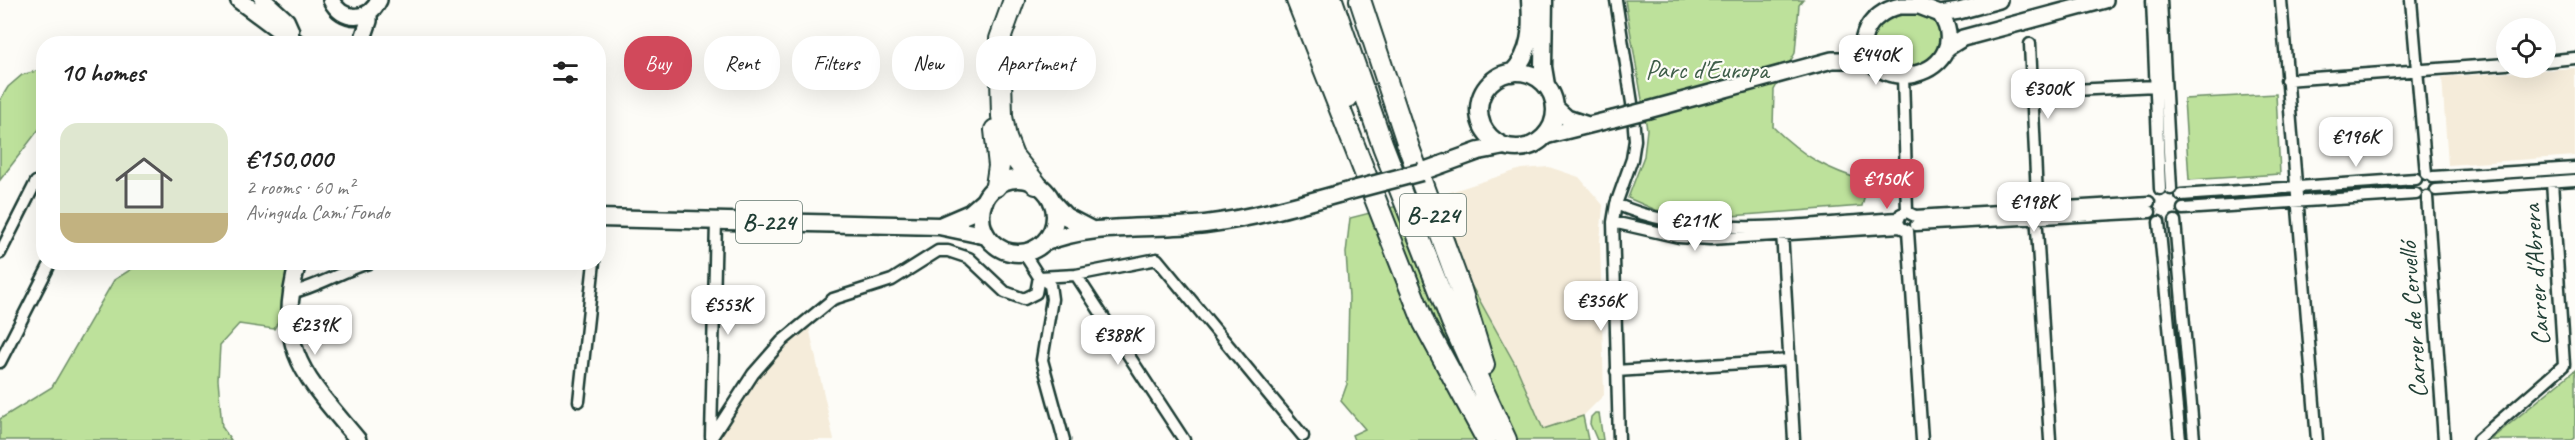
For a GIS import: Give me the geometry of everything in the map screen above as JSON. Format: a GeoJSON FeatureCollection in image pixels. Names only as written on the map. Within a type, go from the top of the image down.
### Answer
{"type":"FeatureCollection","features":[{"type":"Feature","properties":{"kind":"highway"},"geometry":{"type":"LineString","coordinates":[[991,193],[999,166],[991,95],[991,56],[995,22],[1002,0]]}},
{"type":"Feature","properties":{"kind":"highway"},"geometry":{"type":"LineString","coordinates":[[1014,0],[1000,39],[1002,116],[1012,156],[1036,184]]}},
{"type":"Feature","properties":{"kind":"highway"},"geometry":{"type":"LineString","coordinates":[[1297,0],[1424,323],[1495,437]]}},
{"type":"Feature","properties":{"kind":"highway"},"geometry":{"type":"LineString","coordinates":[[1317,0],[1369,160],[1495,437]]}},
{"type":"Feature","properties":{"kind":"highway"},"geometry":{"type":"LineString","coordinates":[[1332,0],[1383,146],[1495,437]]}},
{"type":"Feature","properties":{"kind":"highway","name":"B-224"},"geometry":{"type":"LineString","coordinates":[[1359,0],[1409,148],[1461,290],[1495,437]]}},
{"type":"Feature","properties":{"kind":"main road"},"geometry":{"type":"LineString","coordinates":[[239,0],[289,36]]}},
{"type":"Feature","properties":{"kind":"main road"},"geometry":{"type":"LineString","coordinates":[[263,0],[286,21],[294,36]]}},
{"type":"Feature","properties":{"kind":"main road"},"geometry":{"type":"LineString","coordinates":[[331,0],[336,9],[349,17],[369,14]]}},
{"type":"Feature","properties":{"kind":"main road"},"geometry":{"type":"LineString","coordinates":[[362,36],[369,21],[369,14],[379,0]]}},
{"type":"Feature","properties":{"kind":"main road","name":"B-224"},"geometry":{"type":"LineString","coordinates":[[1456,161],[1470,144],[1481,121],[1479,108],[1482,95],[1489,84],[1512,73],[1522,63],[1530,37],[1530,0]]}},
{"type":"Feature","properties":{"kind":"main road"},"geometry":{"type":"LineString","coordinates":[[1544,0],[1543,67],[1546,85],[1555,107],[1568,118],[1590,126]]}},
{"type":"Feature","properties":{"kind":"main road","name":"B-224"},"geometry":{"type":"LineString","coordinates":[[1832,60],[1862,41],[1870,24],[1889,4],[1911,3],[1940,14],[1999,0]]}},
{"type":"Feature","properties":{"kind":"main road"},"geometry":{"type":"LineString","coordinates":[[1903,75],[1915,75],[1930,68],[1947,48],[1963,39],[2105,0]]}},
{"type":"Feature","properties":{"kind":"main road"},"geometry":{"type":"LineString","coordinates":[[1940,14],[1949,29],[1947,48]]}},
{"type":"Feature","properties":{"kind":"main road"},"geometry":{"type":"LineString","coordinates":[[349,17],[356,36]]}},
{"type":"Feature","properties":{"kind":"main road"},"geometry":{"type":"LineString","coordinates":[[1862,41],[1864,53],[1869,60]]}},
{"type":"Feature","properties":{"kind":"main road","name":"B-224"},"geometry":{"type":"LineString","coordinates":[[606,219],[939,226],[987,236],[1002,249],[1023,252],[1065,234],[1090,229],[1139,229],[1207,224],[1286,208],[1456,161],[1479,151],[1505,146],[1529,146],[1545,136],[1590,126],[1832,60],[1869,60],[1889,73],[1903,75]]}},
{"type":"Feature","properties":{"kind":"main road"},"geometry":{"type":"LineString","coordinates":[[1512,73],[1525,73],[1536,77],[1546,85]]}},
{"type":"Feature","properties":{"kind":"main road"},"geometry":{"type":"LineString","coordinates":[[1545,136],[1552,124],[1555,107]]}},
{"type":"Feature","properties":{"kind":"main road"},"geometry":{"type":"LineString","coordinates":[[1481,121],[1486,132],[1505,146]]}},
{"type":"Feature","properties":{"kind":"main road","name":"B-224"},"geometry":{"type":"LineString","coordinates":[[939,226],[970,213],[991,193],[1016,179],[1036,184],[1065,216],[1090,229]]}},
{"type":"Feature","properties":{"kind":"main road"},"geometry":{"type":"LineString","coordinates":[[987,236],[981,218],[991,193]]}},
{"type":"Feature","properties":{"kind":"main road"},"geometry":{"type":"LineString","coordinates":[[1042,243],[1054,225],[1055,213],[1052,202]]}},
{"type":"Feature","properties":{"kind":"main road"},"geometry":{"type":"LineString","coordinates":[[296,270],[290,293],[289,326],[297,356],[310,381],[358,440]]}},
{"type":"Feature","properties":{"kind":"street"},"geometry":{"type":"LineString","coordinates":[[1616,0],[1632,103],[1635,140],[1632,159],[1612,222],[1619,440]]}},
{"type":"Feature","properties":{"kind":"street"},"geometry":{"type":"LineString","coordinates":[[2152,0],[2156,86],[2165,189]]}},
{"type":"Feature","properties":{"kind":"street"},"geometry":{"type":"LineString","coordinates":[[2161,0],[2165,189]]}},
{"type":"Feature","properties":{"kind":"street"},"geometry":{"type":"LineString","coordinates":[[2281,0],[2317,440]]}},
{"type":"Feature","properties":{"kind":"street"},"geometry":{"type":"LineString","coordinates":[[2412,0],[2425,177]]}},
{"type":"Feature","properties":{"kind":"street"},"geometry":{"type":"LineString","coordinates":[[2030,44],[2036,208],[2050,440]]}},
{"type":"Feature","properties":{"kind":"street"},"geometry":{"type":"LineString","coordinates":[[2556,60],[2575,58]]}},
{"type":"Feature","properties":{"kind":"street"},"geometry":{"type":"LineString","coordinates":[[2286,80],[2496,65]]}},
{"type":"Feature","properties":{"kind":"street"},"geometry":{"type":"LineString","coordinates":[[1903,75],[1907,221],[1922,440]]}},
{"type":"Feature","properties":{"kind":"street"},"geometry":{"type":"LineString","coordinates":[[2032,92],[2156,86]]}},
{"type":"Feature","properties":{"kind":"street"},"geometry":{"type":"LineString","coordinates":[[2180,440],[2158,222],[2149,207],[2153,195],[2165,189],[2181,195],[2575,168]]}},
{"type":"Feature","properties":{"kind":"street"},"geometry":{"type":"LineString","coordinates":[[2425,177],[2437,183],[2436,190]]}},
{"type":"Feature","properties":{"kind":"street","name":"Carrer de Cervelló"},"geometry":{"type":"LineString","coordinates":[[2425,177],[2413,186],[2421,196],[2444,440]]}},
{"type":"Feature","properties":{"kind":"street"},"geometry":{"type":"LineString","coordinates":[[2183,210],[2421,196],[2436,190],[2575,180]]}},
{"type":"Feature","properties":{"kind":"street","name":"Carrer d'Abrera"},"geometry":{"type":"LineString","coordinates":[[2478,440],[2564,365],[2552,182]]}},
{"type":"Feature","properties":{"kind":"street"},"geometry":{"type":"LineString","coordinates":[[0,253],[36,183]]}},
{"type":"Feature","properties":{"kind":"street"},"geometry":{"type":"LineString","coordinates":[[2181,195],[2183,210],[2175,221],[2194,440]]}},
{"type":"Feature","properties":{"kind":"street"},"geometry":{"type":"LineString","coordinates":[[1616,204],[1636,213],[1681,224],[1782,230]]}},
{"type":"Feature","properties":{"kind":"street"},"geometry":{"type":"LineString","coordinates":[[1612,222],[1679,237],[1710,239],[1782,230],[1907,221],[2036,208],[2149,207]]}},
{"type":"Feature","properties":{"kind":"street"},"geometry":{"type":"LineString","coordinates":[[711,439],[716,221]]}},
{"type":"Feature","properties":{"kind":"street"},"geometry":{"type":"LineString","coordinates":[[2158,222],[2175,221]]}},
{"type":"Feature","properties":{"kind":"street"},"geometry":{"type":"LineString","coordinates":[[1782,230],[1794,440]]}},
{"type":"Feature","properties":{"kind":"street"},"geometry":{"type":"LineString","coordinates":[[711,439],[753,374],[782,341],[832,298],[892,280],[938,251],[948,251],[969,258],[1005,292],[1024,298],[1036,293],[1039,277]]}},
{"type":"Feature","properties":{"kind":"street"},"geometry":{"type":"LineString","coordinates":[[1023,252],[1039,277],[1050,285],[1052,299],[1042,360],[1064,440]]}},
{"type":"Feature","properties":{"kind":"street"},"geometry":{"type":"LineString","coordinates":[[1039,277],[1076,276],[1157,259],[1303,436]]}},
{"type":"Feature","properties":{"kind":"street"},"geometry":{"type":"LineString","coordinates":[[0,362],[47,270]]}},
{"type":"Feature","properties":{"kind":"street"},"geometry":{"type":"LineString","coordinates":[[290,293],[303,290],[349,270]]}},
{"type":"Feature","properties":{"kind":"street"},"geometry":{"type":"LineString","coordinates":[[579,401],[593,270]]}},
{"type":"Feature","properties":{"kind":"street"},"geometry":{"type":"LineString","coordinates":[[1076,276],[1184,440]]}},
{"type":"Feature","properties":{"kind":"street"},"geometry":{"type":"LineString","coordinates":[[1616,370],[1789,360]]}},
{"type":"Feature","properties":{"kind":"shaded area"},"geometry":{"type":"Polygon","coordinates":[[[2575,68],[2575,156],[2448,165],[2442,77],[2496,73],[2496,78],[2556,78],[2556,69],[2575,68]]]}},
{"type":"Feature","properties":{"kind":"shaded area"},"geometry":{"type":"Polygon","coordinates":[[[1549,167],[1579,177],[1603,205],[1600,242],[1604,395],[1583,416],[1543,429],[1516,366],[1465,274],[1441,195],[1521,169],[1549,167]]]}},
{"type":"Feature","properties":{"kind":"shaded area"},"geometry":{"type":"Polygon","coordinates":[[[809,327],[834,440],[714,440],[771,358],[809,327]]]}},
{"type":"Feature","properties":{"kind":"green space","name":"Parc d'Europa"},"geometry":{"type":"Polygon","coordinates":[[[1625,0],[1803,0],[1799,5],[1795,53],[1774,90],[1773,127],[1806,155],[1840,172],[1868,182],[1862,206],[1704,218],[1656,210],[1628,198],[1644,156],[1647,129],[1625,0]]]}},
{"type":"Feature","properties":{"kind":"green space"},"geometry":{"type":"Polygon","coordinates":[[[1905,13],[1923,15],[1935,21],[1941,30],[1942,40],[1938,50],[1930,59],[1904,69],[1880,65],[1868,46],[1870,39],[1876,28],[1886,20],[1905,13]]]}},
{"type":"Feature","properties":{"kind":"green space"},"geometry":{"type":"Polygon","coordinates":[[[36,71],[36,133],[0,180],[0,100],[8,87],[22,75],[36,71]]]}},
{"type":"Feature","properties":{"kind":"green space"},"geometry":{"type":"Polygon","coordinates":[[[2276,94],[2280,174],[2189,180],[2184,99],[2276,94]]]}},
{"type":"Feature","properties":{"kind":"green space"},"geometry":{"type":"Polygon","coordinates":[[[1441,195],[1465,274],[1516,366],[1543,429],[1583,416],[1588,440],[1354,440],[1352,435],[1365,429],[1341,401],[1347,384],[1349,297],[1346,253],[1350,218],[1441,195]]]}},
{"type":"Feature","properties":{"kind":"green space"},"geometry":{"type":"Polygon","coordinates":[[[130,270],[287,270],[283,305],[274,329],[239,324],[220,345],[218,380],[222,427],[231,440],[0,440],[0,419],[52,387],[114,280],[130,270]]]}},
{"type":"Feature","properties":{"kind":"green space"},"geometry":{"type":"Polygon","coordinates":[[[2575,370],[2575,438],[2572,440],[2490,440],[2575,370]]]}},
{"type":"Feature","properties":{"kind":"green space"},"geometry":{"type":"Polygon","coordinates":[[[1599,413],[1603,440],[1597,440],[1590,424],[1591,417],[1599,413]]]}}]}
